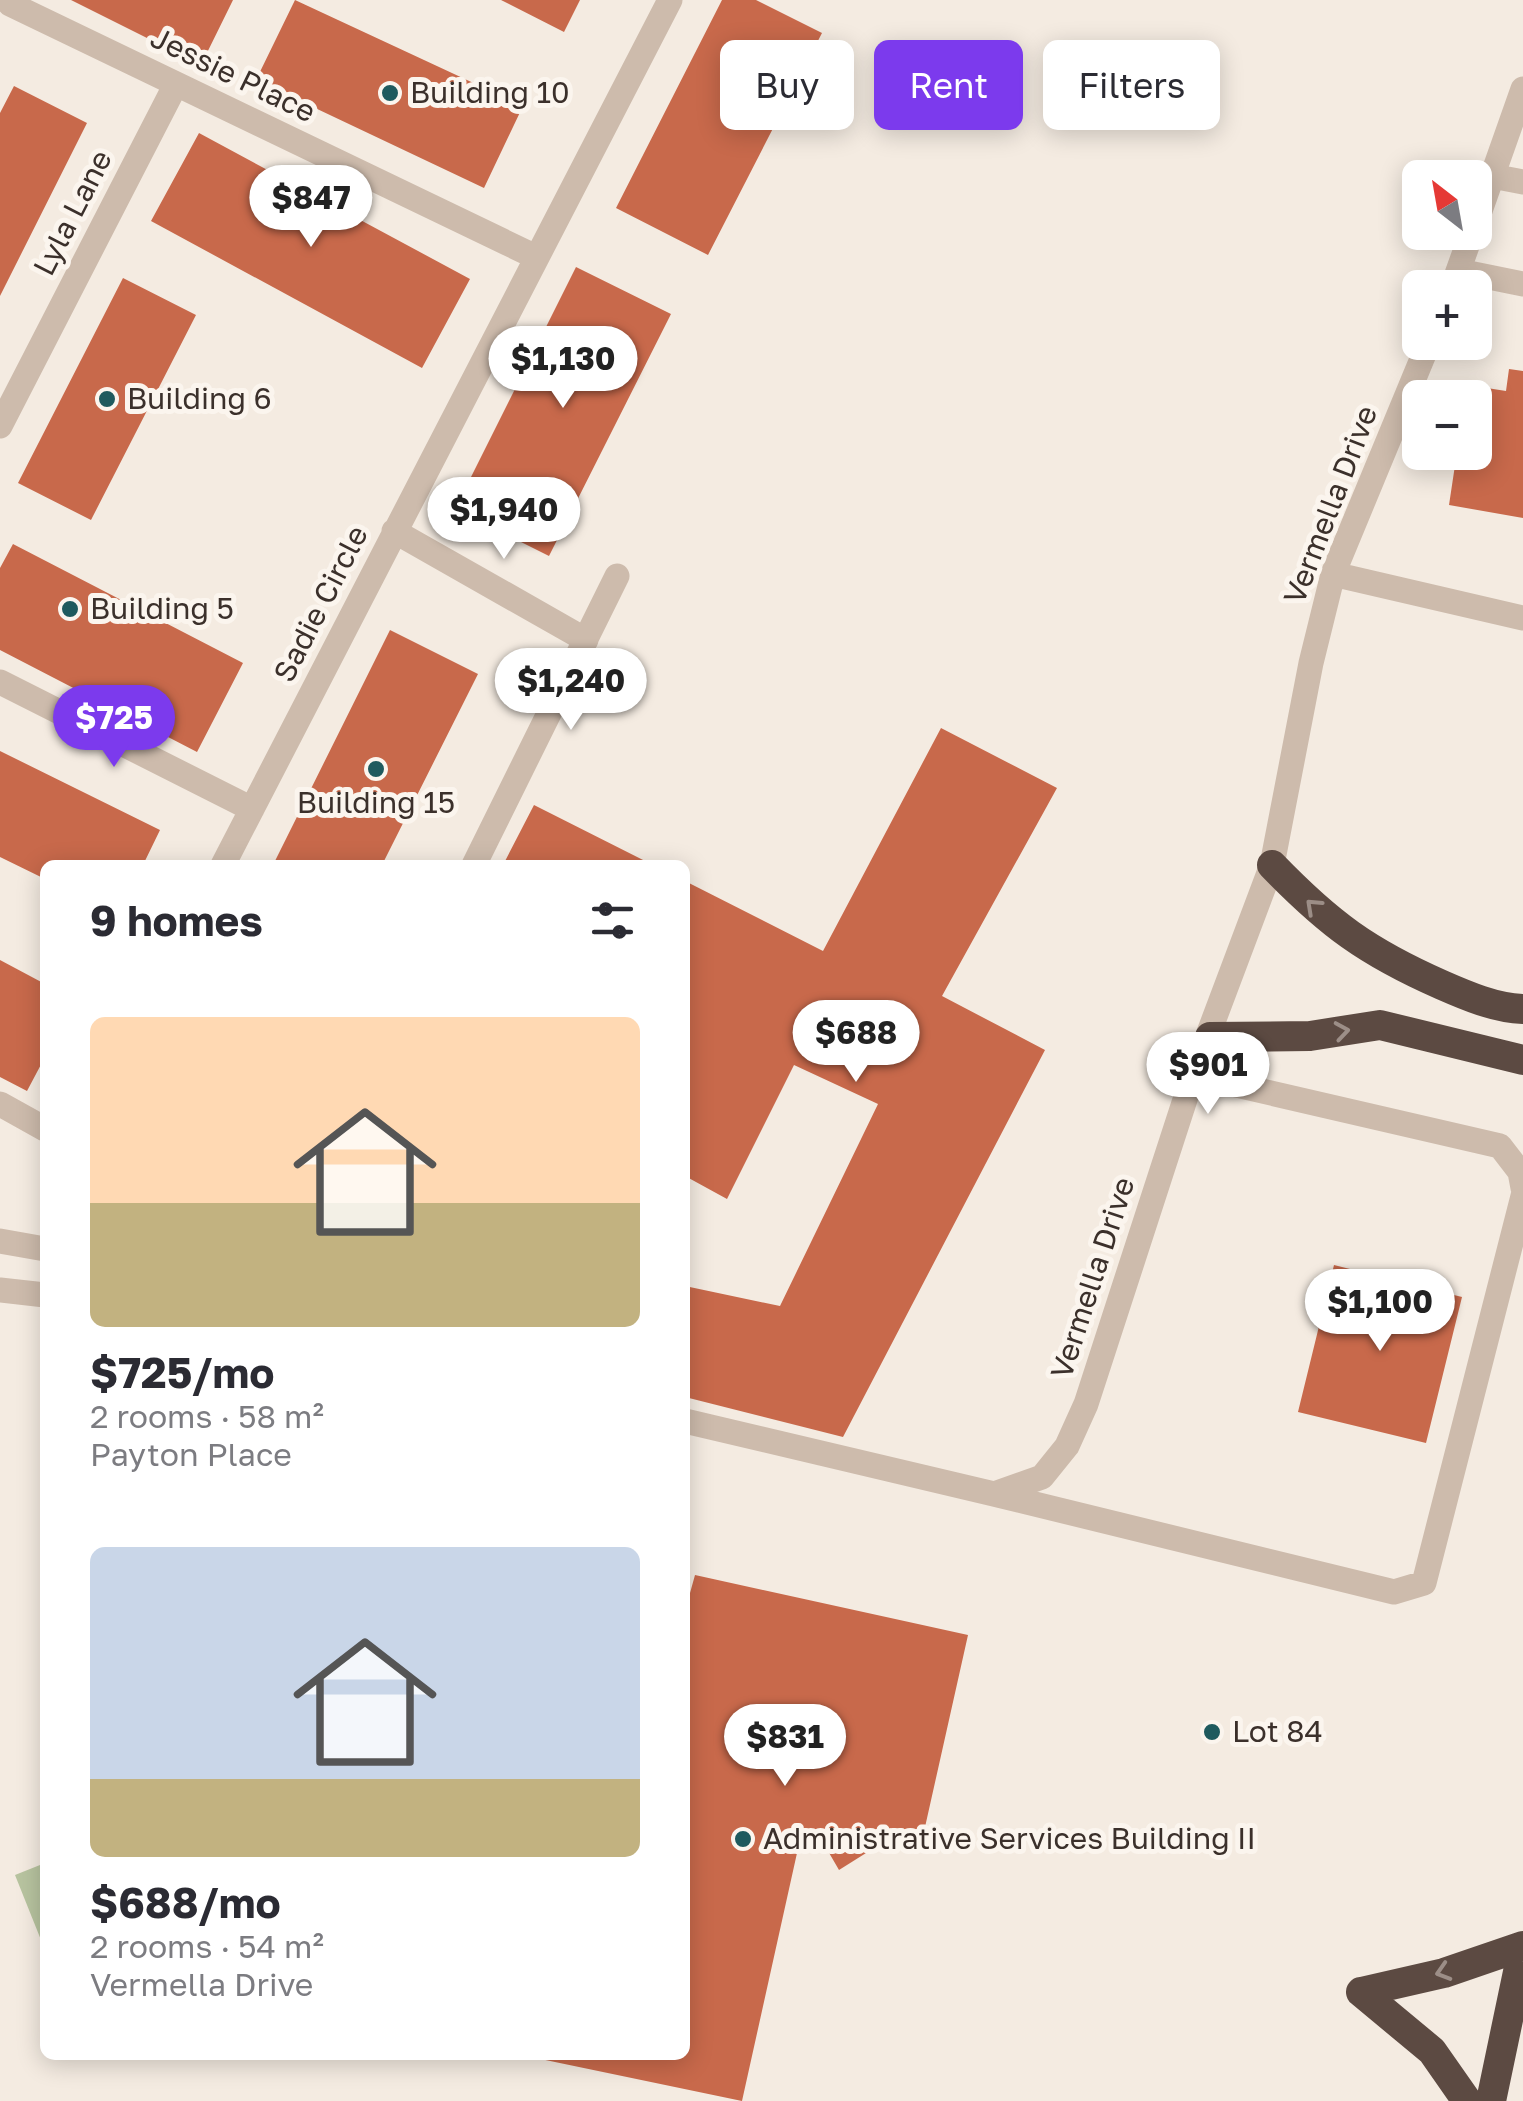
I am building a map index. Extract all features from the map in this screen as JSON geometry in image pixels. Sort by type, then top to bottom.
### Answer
[{"type":"highway","points":[[1272,865],[1342,932],[1382,958],[1465,995],[1523,1010]]},
{"type":"highway","points":[[1210,1037],[1310,1036],[1380,1025],[1523,1060]]},
{"type":"highway","points":[[1466,2101],[1432,2051],[1361,1992],[1444,1973],[1523,1947]]},
{"type":"highway","points":[[1490,2101],[1523,1947]]},
{"type":"street","name":"Sadie Circle","points":[[226,860],[670,0]]},
{"type":"street","name":"Jessie Place","points":[[7,9],[176,84],[536,257]]},
{"type":"street","name":"Lyla Lane","points":[[0,426],[176,84]]},
{"type":"street","points":[[1523,88],[1492,176],[1523,182]]},
{"type":"street","points":[[1492,282],[1523,284]]},
{"type":"street","name":"Vermella Drive","points":[[994,1494],[1042,1477],[1067,1446],[1086,1404],[1193,1074],[1272,865],[1311,663],[1333,574],[1422,360]]},
{"type":"street","points":[[394,531],[586,640]]},
{"type":"street","points":[[1333,574],[1523,618]]},
{"type":"street","points":[[476,860],[617,576]]},
{"type":"street","points":[[0,682],[252,809]]},
{"type":"street","points":[[1193,1074],[1500,1146],[1515,1162],[1523,1188]]},
{"type":"street","points":[[0,1104],[40,1126]]},
{"type":"street","points":[[690,1422],[1394,1592],[1424,1583],[1523,1196]]},
{"type":"street","points":[[0,1241],[40,1248]]},
{"type":"street","points":[[0,1290],[40,1294]]},
{"type":"green space","points":[[40,1865],[40,1938],[15,1875]]},
{"type":"building","points":[[71,0],[233,0],[201,65]]},
{"type":"building","name":"Building 10","points":[[295,0],[523,106],[484,188],[256,80]]},
{"type":"building","points":[[501,0],[580,0],[564,32]]},
{"type":"building","points":[[722,0],[756,0],[822,33],[818,40],[720,40],[720,130],[772,130],[708,255],[616,208]]},
{"type":"building","points":[[14,86],[87,123],[0,296],[0,113]]},
{"type":"building","points":[[199,133],[470,279],[422,368],[151,221]]},
{"type":"building","points":[[576,267],[671,314],[549,556],[455,509]]},
{"type":"building","name":"Building 6","points":[[123,278],[196,315],[91,520],[18,483]]},
{"type":"building","points":[[1509,369],[1523,371],[1523,518],[1449,505],[1454,470],[1492,470],[1492,389],[1506,391]]},
{"type":"building","name":"Building 5","points":[[13,544],[243,663],[197,752],[0,650],[0,568]]},
{"type":"building","name":"Building 15","points":[[390,630],[478,674],[385,860],[275,860]]},
{"type":"building","points":[[941,728],[1057,788],[942,996],[1045,1050],[843,1437],[690,1398],[690,1287],[780,1306],[878,1104],[794,1065],[727,1199],[690,1179],[690,884],[823,951]]},
{"type":"building","points":[[0,751],[160,830],[145,860],[40,860],[40,877],[0,857]]},
{"type":"building","points":[[534,805],[643,860],[506,860]]},
{"type":"building","points":[[0,960],[40,981],[40,1066],[27,1091],[0,1077]]},
{"type":"building","points":[[1334,1265],[1462,1297],[1426,1443],[1298,1412]]},
{"type":"building","name":"Administrative Services Building II","points":[[695,1575],[968,1635],[921,1845],[890,1838],[839,1870],[821,1839],[801,1835],[742,2101],[545,2060],[690,2060],[690,1593]]},
{"type":"place","name":"Building 10","points":[[390,93]]},
{"type":"place","name":"Building 6","points":[[107,399]]},
{"type":"place","name":"Building 5","points":[[70,609]]},
{"type":"place","name":"Building 15","points":[[376,769]]},
{"type":"place","name":"Lot 84","points":[[1212,1732]]},
{"type":"place","name":"Administrative Services Building II","points":[[743,1839]]}]
